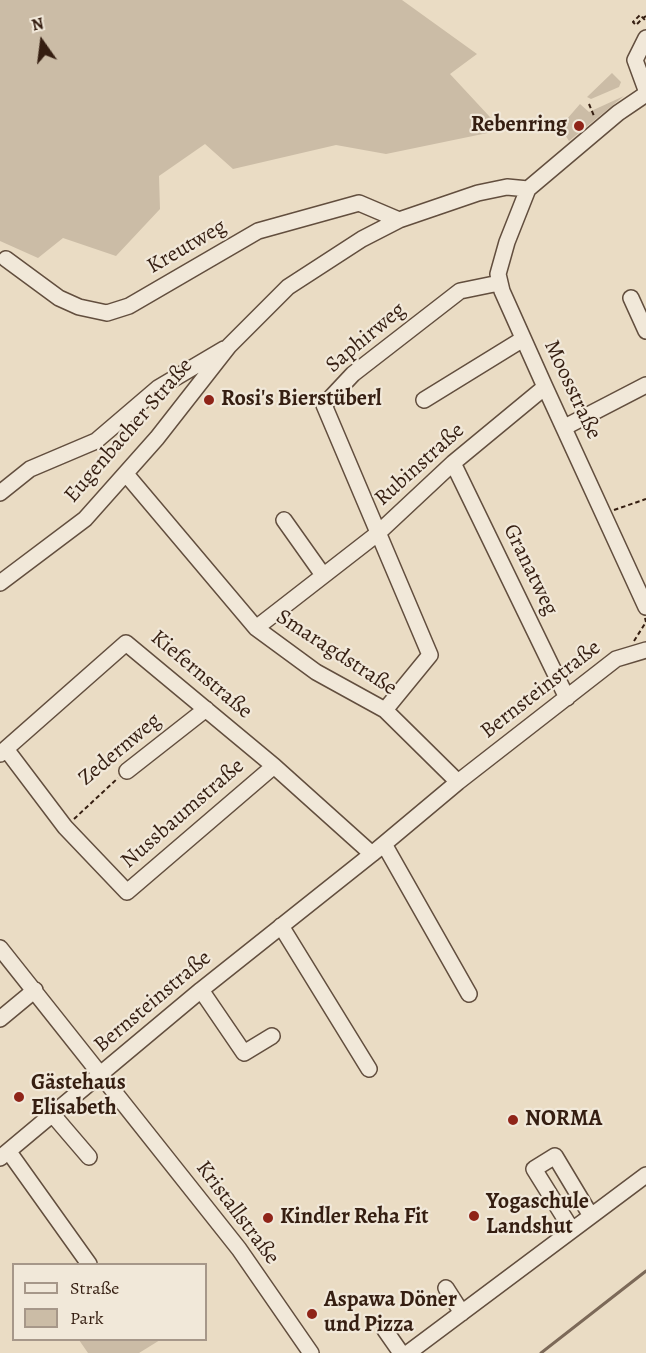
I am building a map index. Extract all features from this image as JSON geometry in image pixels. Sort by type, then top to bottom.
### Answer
[{"type":"street","points":[[646,38],[635,60],[646,90]]},
{"type":"street","points":[[499,283],[500,263],[528,189],[618,113],[646,94]]},
{"type":"street","name":"Eugenbacher Straße","points":[[0,583],[85,519],[126,474],[229,346],[288,287],[362,239],[399,220],[478,193],[507,188],[528,189]]},
{"type":"street","name":"Kreutweg","points":[[6,259],[59,298],[79,307],[107,313],[129,306],[258,231],[359,203],[399,220]]},
{"type":"street","name":"Moosstraße","points":[[499,283],[645,605]]},
{"type":"street","name":"Saphirweg","points":[[377,534],[324,405],[353,374],[460,291],[499,283]]},
{"type":"street","points":[[631,298],[646,331]]},
{"type":"street","points":[[424,400],[523,339]]},
{"type":"street","name":"Eugenbacher Straße","points":[[0,493],[30,469],[96,441],[158,388],[229,346]]},
{"type":"street","points":[[565,427],[646,385]]},
{"type":"street","name":"Rubinstraße","points":[[256,627],[377,534],[453,463],[545,387]]},
{"type":"street","name":"Granatweg","points":[[453,463],[567,698]]},
{"type":"street","name":"Smaragdstraße","points":[[126,474],[256,627],[316,672],[385,710],[458,782]]},
{"type":"street","points":[[284,520],[323,575]]},
{"type":"street","points":[[377,534],[430,655],[385,710]]},
{"type":"street","name":"Kiefernstraße","points":[[3,752],[126,643],[378,849]]},
{"type":"street","name":"Bernsteinstraße","points":[[5,1155],[201,990],[458,782],[616,659],[640,650]]},
{"type":"street","name":"Zedernweg","points":[[127,771],[206,709]]},
{"type":"street","name":"Nussbaumstraße","points":[[3,752],[65,827],[127,892],[274,766]]},
{"type":"street","points":[[378,849],[470,994]]},
{"type":"street","points":[[281,926],[369,1069]]},
{"type":"street","name":"Kristallstraße","points":[[0,948],[239,1249],[311,1353]]},
{"type":"street","points":[[0,1019],[35,990]]},
{"type":"street","points":[[201,990],[244,1053],[272,1036]]},
{"type":"street","points":[[54,1115],[89,1157]]},
{"type":"street","points":[[5,1155],[88,1263]]},
{"type":"street","points":[[572,1230],[534,1169],[555,1156],[591,1216]]},
{"type":"street","points":[[408,1353],[646,1174]]},
{"type":"street","points":[[446,1288],[462,1313]]},
{"type":"street","points":[[385,1330],[401,1353]]},
{"type":"path","points":[[644,17],[646,21]]},
{"type":"path","points":[[603,513],[646,499]]},
{"type":"path","points":[[640,650],[634,639],[646,622],[645,605]]},
{"type":"path","name":"Zedernweg","points":[[65,827],[127,771]]},
{"type":"green space","points":[[0,0],[402,0],[477,54],[450,74],[502,130],[386,154],[336,145],[233,169],[205,144],[159,176],[160,209],[116,256],[63,238],[38,258],[0,241]]},
{"type":"green space","points":[[612,73],[621,82],[619,87],[591,99],[587,97]]},
{"type":"green space","points":[[624,96],[569,141],[560,127],[580,104],[589,112]]},
{"type":"green space","points":[[80,1341],[158,1341],[139,1353],[88,1353]]},
{"type":"waterway","points":[[541,1353],[646,1271]]},
{"type":"place","name":"Rebenring","points":[[579,126]]},
{"type":"place","name":"Rosi's Bierstüberl","points":[[209,400]]},
{"type":"place","name":"Gästehaus Elisabeth","points":[[19,1097]]},
{"type":"place","name":"NORMA","points":[[513,1120]]},
{"type":"place","name":"Yogaschule Landshut","points":[[474,1216]]},
{"type":"place","name":"Kindler Reha Fit","points":[[268,1218]]},
{"type":"place","name":"Aspawa Döner und Pizza","points":[[312,1314]]}]
